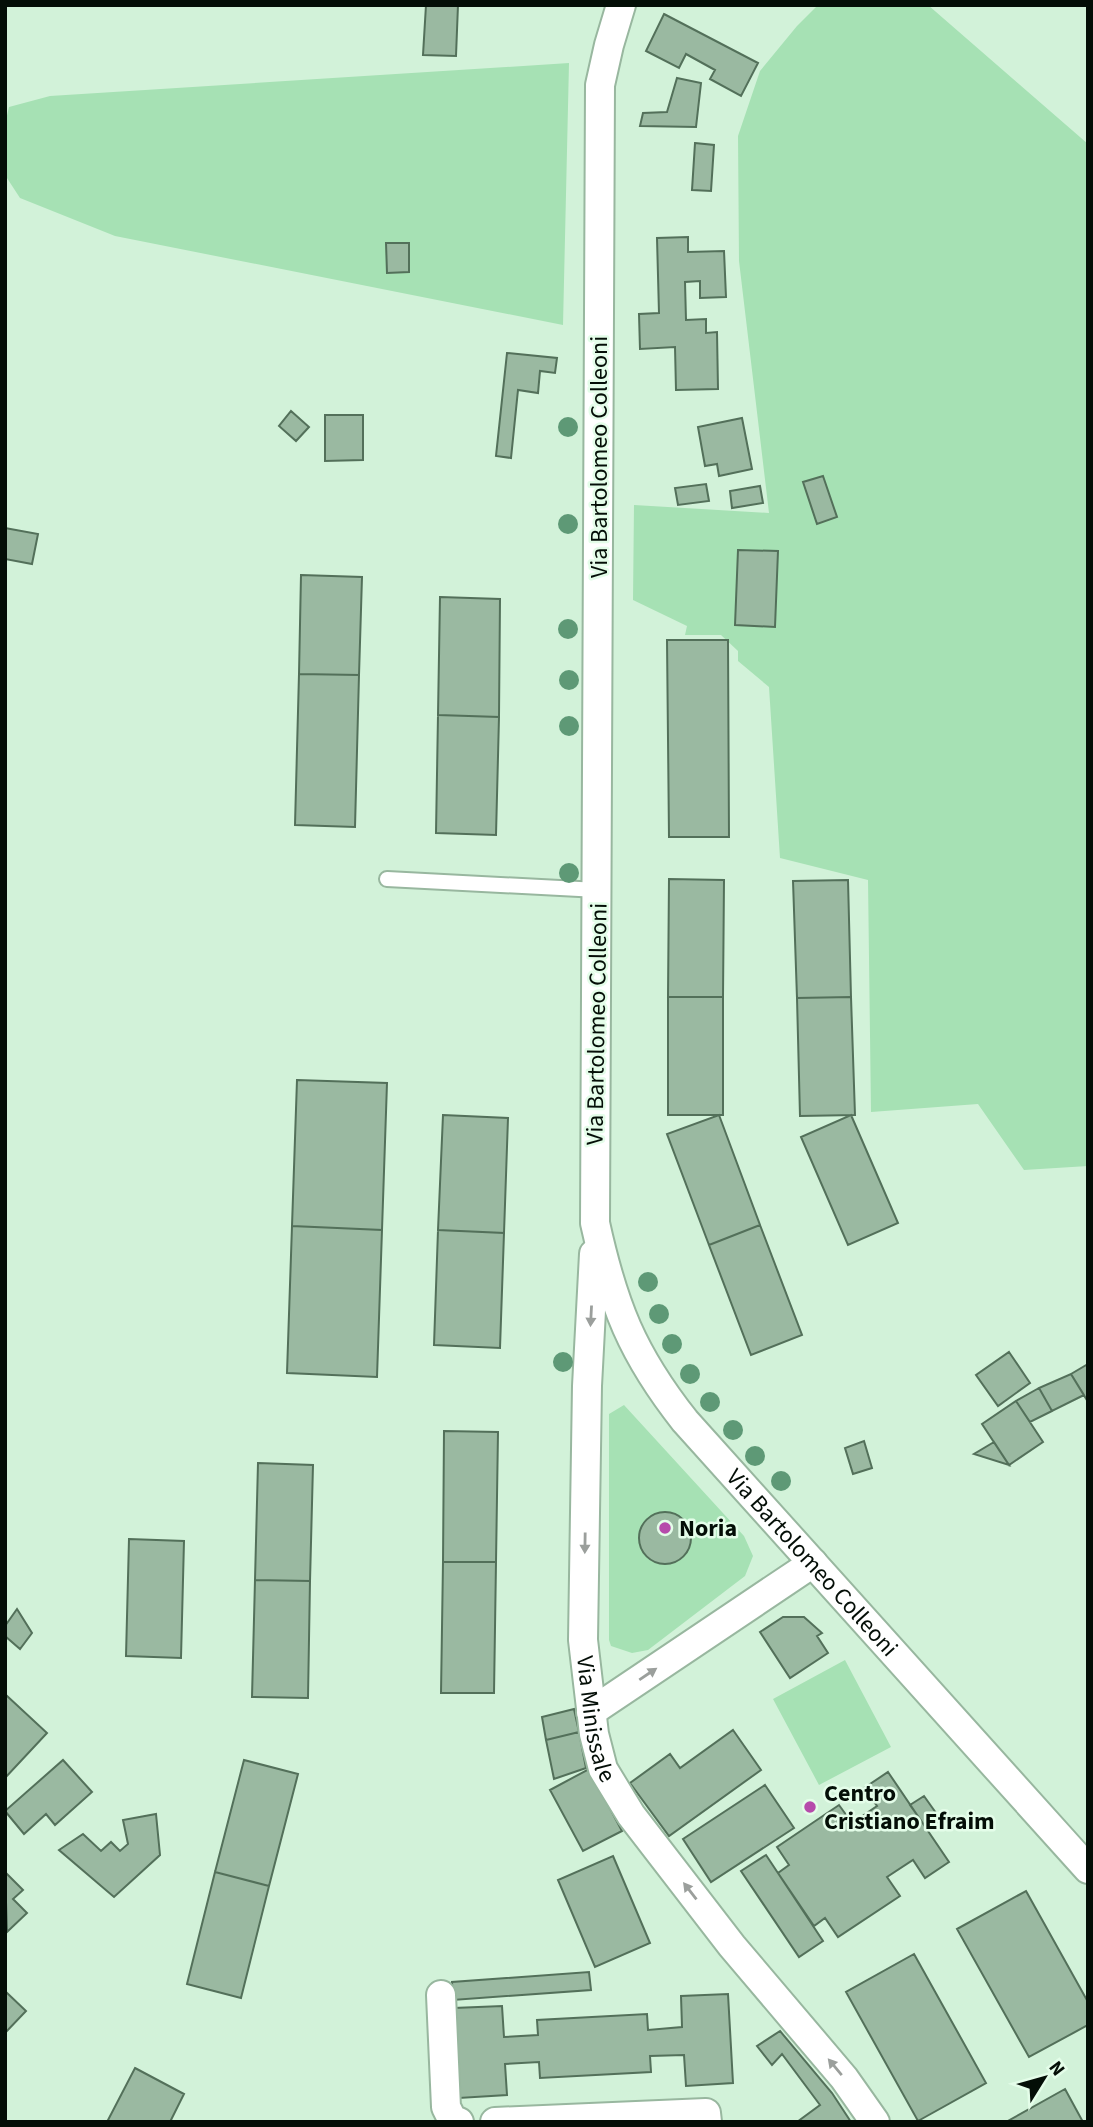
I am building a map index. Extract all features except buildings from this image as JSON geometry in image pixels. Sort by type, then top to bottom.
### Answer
[{"type":"street","name":"Via Bartolomeo Colleoni","points":[[621,5],[600,85],[595,1223],[606,1272],[617,1308],[630,1337],[662,1392],[685,1421],[1088,1869]]},
{"type":"street","name":"Via Minissale","points":[[595,1223],[587,1386],[583,1640],[594,1734],[603,1769],[631,1815],[732,1946],[844,2078],[875,2122]]},
{"type":"street","points":[[591,1712],[813,1563]]},
{"type":"street","points":[[440,1995],[446,2107],[452,2119],[459,2122]]},
{"type":"street","points":[[495,2122],[706,2113],[707,2122]]},
{"type":"lane","points":[[387,879],[598,890]]},
{"type":"green space","points":[[818,5],[928,5],[1088,144],[1088,1166],[1024,1170],[978,1104],[871,1112],[868,880],[780,858],[769,687],[738,661],[738,651],[721,635],[685,635],[687,626],[633,600],[634,505],[769,513],[739,261],[738,136],[760,71]]},
{"type":"green space","points":[[569,63],[563,325],[115,236],[20,198],[5,175],[5,124],[9,107],[50,96]]},
{"type":"green space","points":[[624,1405],[744,1536],[753,1556],[745,1576],[648,1650],[632,1653],[611,1646],[609,1640],[609,1414]]},
{"type":"green space","points":[[845,1660],[891,1747],[819,1785],[773,1699]]},
{"type":"place","name":"Noria","points":[[665,1528]]},
{"type":"place","name":"Centro Cristiano Efraim","points":[[810,1807]]}]
